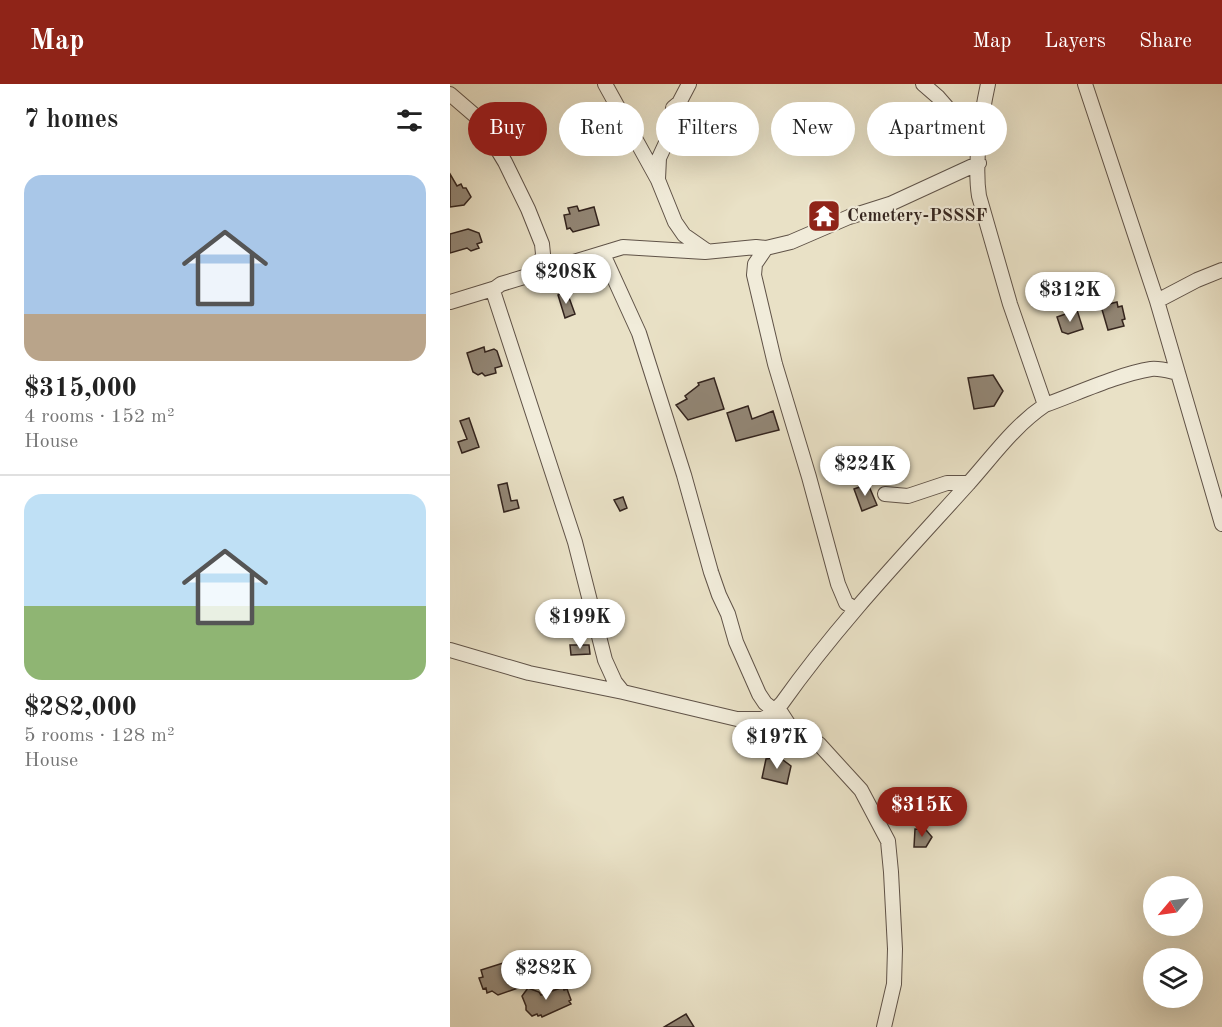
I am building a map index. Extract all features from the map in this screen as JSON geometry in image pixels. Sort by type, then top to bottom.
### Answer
[{"type":"street","points":[[605,84],[658,180],[675,222],[684,235],[709,252]]},
{"type":"street","points":[[658,180],[659,158],[671,132],[673,108],[679,103],[688,84]]},
{"type":"street","points":[[923,84],[943,102]]},
{"type":"street","points":[[984,102],[988,84]]},
{"type":"street","points":[[1085,84],[1157,301],[1222,524]]},
{"type":"street","points":[[450,94],[479,119],[505,162],[542,244],[543,254],[538,273]]},
{"type":"street","points":[[979,156],[977,182],[979,196],[1010,304],[1045,405]]},
{"type":"street","points":[[450,302],[622,247],[709,252],[766,248],[790,242],[849,217],[890,204],[979,163]]},
{"type":"street","points":[[766,248],[755,264],[754,275],[775,364],[809,477],[837,584],[846,603],[855,609]]},
{"type":"street","points":[[603,254],[639,333],[684,475],[713,578],[728,614],[736,642],[759,694],[770,708],[777,709],[789,725],[819,744],[861,789],[888,841],[895,949],[894,984],[884,1027]]},
{"type":"street","points":[[1157,301],[1222,270]]},
{"type":"street","points":[[496,288],[494,294],[575,543],[605,660],[615,682],[623,692]]},
{"type":"street","points":[[450,650],[539,676],[623,692],[736,719],[756,720],[770,716],[855,609],[913,542],[969,483],[1010,435],[1045,405],[1151,369],[1178,373]]},
{"type":"street","points":[[885,494],[908,496],[947,483],[969,483]]},
{"type":"building","points":[[450,174],[457,186],[461,184],[471,197],[464,205],[450,207]]},
{"type":"building","points":[[577,206],[579,211],[594,207],[599,225],[573,232],[570,228],[567,229],[564,215],[570,214],[568,208]]},
{"type":"building","points":[[468,229],[479,233],[482,242],[477,244],[479,248],[471,251],[467,248],[450,253],[450,234]]},
{"type":"building","points":[[567,292],[575,314],[565,318],[558,295]]},
{"type":"building","points":[[1117,302],[1118,307],[1122,306],[1124,326],[1108,330],[1101,306]]},
{"type":"building","points":[[1077,310],[1083,329],[1068,334],[1062,332],[1057,317]]},
{"type":"building","points":[[484,347],[485,352],[494,349],[497,351],[502,366],[495,368],[496,373],[485,376],[482,373],[478,375],[473,372],[467,353]]},
{"type":"building","points":[[993,375],[1003,391],[994,406],[974,409],[968,378]]},
{"type":"building","points":[[714,378],[724,409],[688,420],[676,405],[687,399],[685,396],[699,385],[698,383]]},
{"type":"building","points":[[748,406],[752,419],[773,411],[779,430],[736,441],[727,413]]},
{"type":"building","points":[[469,418],[479,447],[462,453],[458,442],[467,439],[460,421]]},
{"type":"building","points":[[507,483],[511,501],[517,500],[519,508],[504,512],[498,485]]},
{"type":"building","points":[[868,484],[877,505],[862,511],[854,489]]},
{"type":"building","points":[[623,497],[627,508],[620,511],[614,500]]},
{"type":"building","points":[[570,645],[589,645],[590,654],[571,655]]},
{"type":"building","points":[[779,757],[791,766],[787,784],[762,778],[766,759]]},
{"type":"building","points":[[915,829],[926,830],[932,837],[926,847],[914,847]]},
{"type":"building","points":[[503,963],[510,966],[518,988],[498,995],[492,991],[487,993],[479,978],[483,977],[481,970]]},
{"type":"building","points":[[563,987],[564,990],[567,989],[571,1004],[542,1017],[537,1014],[532,1016],[526,1010],[522,996],[528,988],[541,995]]},
{"type":"building","points":[[686,1014],[694,1027],[664,1027]]},
{"type":"place","name":"Cemetery-PSSSF","points":[[824,216]]}]
